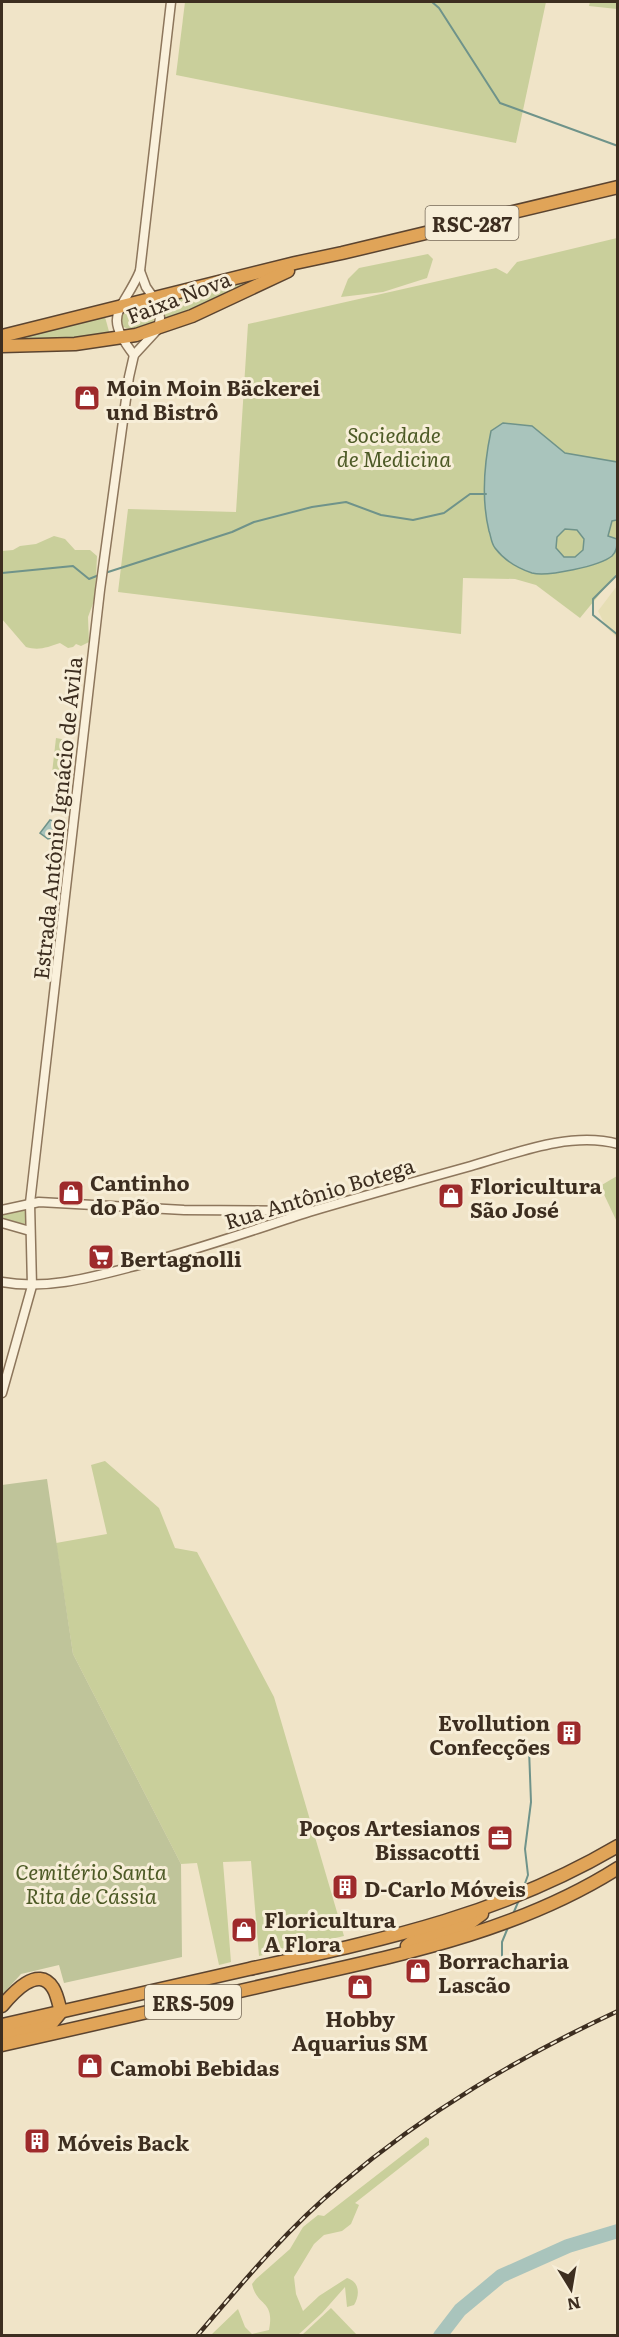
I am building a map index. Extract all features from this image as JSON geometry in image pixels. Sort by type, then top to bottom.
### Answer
[{"type":"highway","name":"Faixa Nova","points":[[2,336],[295,262],[326,257],[618,187]]},
{"type":"highway","name":"Faixa Nova","points":[[2,346],[75,344],[121,338],[158,329],[216,305],[277,275],[326,257]]},
{"type":"highway","name":"ERS-509","points":[[2,2025],[363,1944],[493,1907],[561,1878],[618,1846]]},
{"type":"highway","name":"ERS-509","points":[[2,2045],[456,1939],[523,1917],[618,1868]]},
{"type":"highway","name":"ERS-509","points":[[600,1879],[618,1875]]},
{"type":"highway","points":[[408,1952],[407,1946],[412,1942],[466,1926],[493,1907]]},
{"type":"highway","points":[[2,2006],[24,1983],[38,1980],[53,1987],[61,2012],[52,2024],[2,2034]]},
{"type":"street","points":[[140,271],[160,311],[158,329],[134,355],[121,338],[116,318],[119,307],[140,271],[171,2]]},
{"type":"street","name":"Estrada Antônio Ignácio de Ávila","points":[[2,1392],[32,1286],[30,1203],[99,590],[134,355]]},
{"type":"street","name":"Rua Antônio Botega","points":[[2,1282],[32,1286],[89,1278],[152,1262],[311,1212],[530,1149],[564,1142],[595,1140],[618,1144]]},
{"type":"street","points":[[2,1210],[30,1203],[184,1210],[311,1212]]},
{"type":"street","points":[[2,1223],[30,1231]]},
{"type":"shaded area","points":[[617,586],[617,638],[606,627],[598,611]]},
{"type":"green space","points":[[185,2],[546,2],[516,143],[176,75]]},
{"type":"green space","points":[[590,2],[617,2],[617,9],[589,6]]},
{"type":"green space","name":"Sociedade de Medicina","points":[[617,238],[617,573],[580,618],[536,585],[515,579],[463,578],[461,634],[118,592],[128,509],[236,512],[248,324],[496,268],[507,274],[517,262]]},
{"type":"green space","points":[[428,254],[433,259],[427,278],[383,292],[341,297],[348,279],[359,268]]},
{"type":"green space","points":[[270,274],[221,301],[164,321],[162,303]]},
{"type":"green space","points":[[142,306],[152,308],[156,317],[153,321],[140,329],[129,329],[120,325],[119,315]]},
{"type":"green space","points":[[105,317],[110,335],[49,342],[2,343],[2,339]]},
{"type":"green space","points":[[54,536],[65,539],[75,550],[90,550],[97,556],[95,598],[88,617],[89,642],[68,648],[60,643],[35,649],[26,647],[2,619],[2,551],[36,544]]},
{"type":"green space","points":[[56,738],[73,741],[68,775],[52,773]]},
{"type":"green space","points":[[617,1176],[617,1222],[600,1186]]},
{"type":"green space","points":[[25,1208],[26,1224],[2,1220],[2,1213]]},
{"type":"green space","points":[[105,1461],[159,1508],[175,1548],[197,1552],[274,1697],[344,1936],[259,1956],[251,1861],[223,1862],[231,1962],[219,1965],[197,1863],[181,1864],[73,1654],[56,1543],[107,1534],[91,1465]]},
{"type":"green space","name":"Cemitério Santa Rita de Cássia","points":[[47,1479],[73,1654],[181,1864],[182,1957],[64,1983],[59,1965],[21,1974],[2,1995],[2,1485]]},
{"type":"green space","points":[[426,2137],[429,2139],[429,2145],[355,2203],[359,2205],[351,2224],[342,2231],[324,2235],[314,2244],[294,2277],[296,2294],[303,2311],[319,2296],[347,2278],[354,2282],[358,2289],[354,2305],[347,2307],[345,2287],[298,2335],[211,2335],[238,2309],[245,2327],[252,2334],[269,2330],[270,2313],[254,2291],[252,2284],[256,2279],[290,2249],[303,2227],[318,2215],[324,2216]]},
{"type":"green space","points":[[331,2308],[357,2335],[302,2335]]},
{"type":"water","points":[[503,423],[532,426],[565,453],[617,462],[617,520],[612,521],[608,536],[617,539],[612,556],[585,567],[539,574],[516,566],[499,552],[492,542],[484,494],[485,468],[491,431]],"holes":[[[565,529],[577,530],[584,539],[583,550],[575,557],[564,557],[556,548],[557,537]]]},
{"type":"water","points":[[50,820],[56,822],[53,829],[55,837],[48,839],[40,833]]},
{"type":"waterway","points":[[432,2],[439,8],[500,103],[618,146]]},
{"type":"waterway","points":[[105,573],[232,532],[254,522],[312,507],[346,502],[381,515],[413,520],[444,513],[470,494],[486,494]]},
{"type":"waterway","points":[[2,573],[73,566],[89,579],[99,575]]},
{"type":"waterway","points":[[618,574],[593,599],[593,615],[618,635]]},
{"type":"waterway","points":[[523,1889],[528,1875],[525,1849],[531,1802],[529,1749]]},
{"type":"waterway","points":[[513,1914],[519,1900]]},
{"type":"waterway","points":[[502,1969],[502,1942],[509,1925]]},
{"type":"waterway","points":[[440,2336],[460,2310],[501,2276],[568,2246],[618,2231]]},
{"type":"railway","points":[[197,2336],[284,2238],[321,2201],[373,2158],[473,2088],[508,2067],[618,2011]]},
{"type":"place","name":"Moin Moin Bäckerei und Bistrô","points":[[87,398]]},
{"type":"place","name":"Cantinho do Pão","points":[[71,1193]]},
{"type":"place","name":"Floricultura São José","points":[[451,1196]]},
{"type":"place","name":"Bertagnolli","points":[[101,1257]]},
{"type":"place","name":"Evollution Confecções","points":[[569,1733]]},
{"type":"place","name":"Poços Artesianos Bissacotti","points":[[500,1838]]},
{"type":"place","name":"D-Carlo Móveis","points":[[345,1887]]},
{"type":"place","name":"Floricultura A Flora","points":[[244,1930]]},
{"type":"place","name":"Borracharia Lascão","points":[[418,1971]]},
{"type":"place","name":"Hobby Aquarius SM","points":[[360,1987]]},
{"type":"place","name":"Camobi Bebidas","points":[[90,2066]]},
{"type":"place","name":"Móveis Back","points":[[37,2141]]}]
